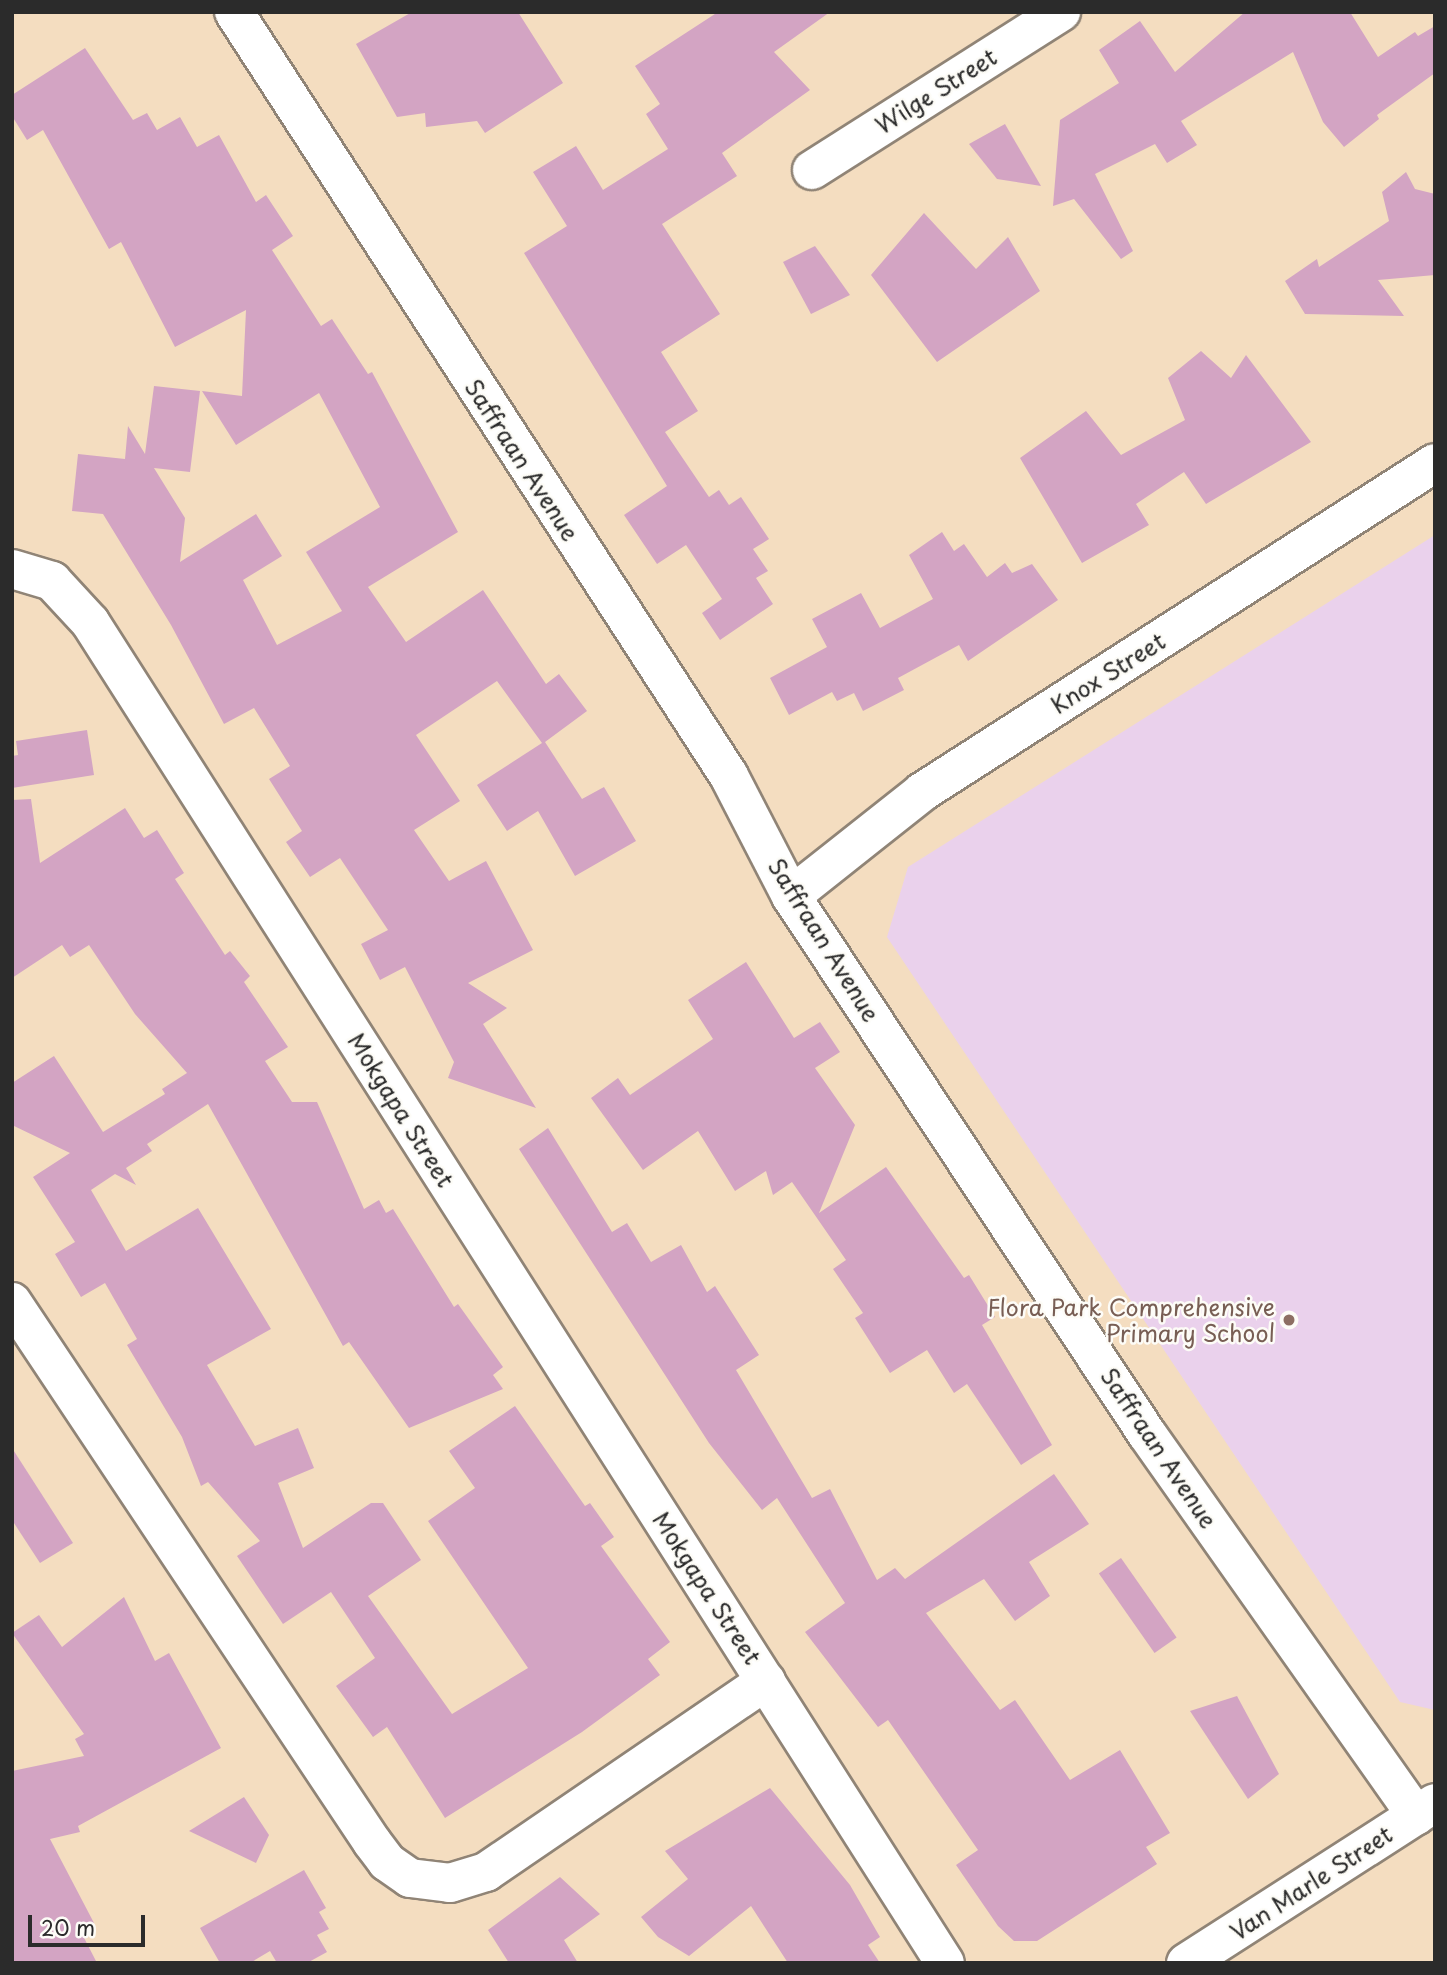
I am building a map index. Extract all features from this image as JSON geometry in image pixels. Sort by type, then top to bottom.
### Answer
[{"type":"street","name":"Saffraan Avenue","points":[[234,12],[729,776],[791,896],[1147,1434],[1425,1809]]},
{"type":"street","name":"Wilge Street","points":[[812,170],[1060,12]]},
{"type":"street","name":"Knox Street","points":[[791,896],[922,792],[1435,463]]},
{"type":"street","name":"Mokgapa Street","points":[[12,569],[52,581],[90,622],[945,1963]]},
{"type":"street","name":"Mokgapa Street","points":[[12,1301],[372,1842],[387,1862],[410,1878],[450,1883],[486,1871],[766,1681]]},
{"type":"street","name":"Van Marle Street","points":[[1186,1963],[1425,1809]]},
{"type":"shaded area","name":"Flora Park Comprehensive Primary School","points":[[1435,535],[1435,1710],[1400,1702],[887,937],[908,867]]},
{"type":"building","points":[[412,12],[518,12],[563,83],[485,133],[477,121],[426,127],[425,113],[397,117],[356,44]]},
{"type":"building","points":[[718,12],[830,12],[774,52],[810,90],[722,153],[737,176],[662,224],[720,314],[661,352],[698,411],[665,432],[709,497],[719,490],[729,505],[741,497],[769,539],[753,549],[768,571],[756,578],[773,604],[720,640],[702,613],[722,599],[686,545],[657,564],[624,515],[667,486],[524,253],[567,226],[533,172],[576,146],[603,190],[668,149],[646,114],[660,104],[635,66]]},
{"type":"building","points":[[1245,12],[1350,12],[1378,57],[1415,32],[1418,36],[1435,26],[1435,73],[1377,115],[1379,119],[1344,147],[1323,122],[1293,52],[1181,121],[1197,145],[1167,163],[1155,144],[1095,174],[1133,251],[1121,259],[1074,199],[1053,206],[1060,120],[1119,83],[1099,50],[1140,21],[1175,72]]},
{"type":"building","points":[[85,48],[133,120],[147,113],[157,130],[180,117],[197,147],[219,135],[256,202],[266,195],[293,236],[272,250],[321,326],[332,319],[368,374],[372,372],[458,532],[368,587],[406,642],[483,590],[546,684],[559,674],[587,711],[545,742],[582,799],[604,787],[636,841],[575,876],[538,811],[507,831],[477,785],[542,743],[497,681],[416,735],[460,801],[414,830],[449,881],[486,861],[533,950],[468,983],[507,1008],[483,1024],[536,1108],[448,1078],[454,1062],[405,967],[380,980],[361,944],[388,930],[340,858],[310,877],[286,842],[302,831],[269,779],[290,766],[254,708],[224,724],[171,625],[103,514],[72,511],[78,454],[125,459],[128,426],[145,454],[154,386],[200,391],[190,472],[154,468],[185,518],[180,562],[256,514],[282,556],[243,580],[277,645],[342,611],[306,552],[380,507],[319,393],[236,445],[202,391],[242,396],[246,310],[175,347],[121,242],[109,249],[43,130],[27,140],[12,116],[12,95]]},
{"type":"building","points":[[1005,124],[1041,186],[997,179],[969,144]]},
{"type":"building","points":[[1406,172],[1415,189],[1435,194],[1435,275],[1378,280],[1404,316],[1305,314],[1285,281],[1317,259],[1319,267],[1389,221],[1382,192]]},
{"type":"building","points":[[924,213],[976,269],[1008,237],[1040,291],[937,362],[871,275]]},
{"type":"building","points":[[815,246],[850,295],[811,314],[783,262]]},
{"type":"building","points":[[1201,351],[1231,378],[1246,355],[1311,442],[1206,504],[1184,472],[1136,504],[1149,525],[1082,563],[1020,458],[1086,411],[1121,455],[1185,420],[1168,378]]},
{"type":"building","points":[[942,532],[954,551],[964,544],[987,577],[1005,563],[1012,573],[1032,564],[1058,600],[968,661],[959,645],[898,678],[904,690],[863,711],[854,693],[837,701],[832,692],[789,715],[770,678],[827,647],[812,619],[861,593],[880,628],[933,599],[909,555]]},
{"type":"building","points":[[87,730],[94,775],[12,788],[12,756],[18,755],[16,741]]},
{"type":"building","points":[[31,799],[40,863],[125,808],[144,838],[157,830],[184,873],[175,879],[225,955],[230,951],[250,976],[244,982],[288,1047],[265,1061],[292,1102],[317,1102],[364,1209],[379,1200],[386,1213],[393,1209],[454,1307],[458,1304],[503,1367],[493,1375],[503,1389],[409,1428],[349,1342],[343,1346],[208,1104],[147,1144],[152,1151],[126,1168],[136,1185],[115,1174],[91,1190],[126,1251],[198,1208],[271,1329],[207,1365],[255,1446],[298,1428],[314,1468],[278,1483],[303,1548],[371,1503],[383,1503],[421,1560],[368,1596],[452,1714],[528,1668],[428,1521],[475,1488],[449,1451],[515,1406],[585,1506],[590,1503],[614,1537],[601,1546],[670,1642],[648,1659],[660,1675],[582,1732],[445,1818],[387,1727],[373,1737],[336,1686],[375,1658],[331,1592],[283,1624],[237,1556],[260,1541],[208,1482],[201,1486],[182,1437],[127,1345],[137,1339],[105,1283],[81,1297],[55,1254],[75,1242],[33,1177],[70,1153],[12,1125],[12,1083],[54,1056],[103,1132],[165,1094],[162,1089],[187,1073],[135,1014],[89,945],[70,957],[62,945],[12,978],[12,800]]},
{"type":"building","points":[[746,962],[794,1038],[820,1022],[840,1052],[815,1068],[855,1125],[819,1213],[886,1167],[964,1278],[969,1275],[995,1317],[982,1325],[1052,1445],[1021,1465],[967,1384],[954,1393],[927,1350],[890,1373],[855,1318],[863,1313],[833,1269],[846,1260],[792,1182],[773,1195],[766,1171],[735,1191],[698,1131],[643,1170],[591,1098],[618,1078],[630,1095],[713,1039],[688,1000]]},
{"type":"building","points":[[548,1128],[612,1232],[627,1223],[651,1262],[681,1245],[707,1292],[715,1286],[759,1355],[736,1370],[812,1498],[830,1489],[877,1580],[895,1568],[905,1579],[1054,1474],[1089,1524],[1029,1562],[1050,1596],[1015,1621],[984,1579],[926,1613],[1000,1710],[1015,1700],[1070,1780],[1120,1750],[1170,1833],[1146,1847],[1157,1864],[1037,1941],[1014,1941],[998,1926],[956,1865],[978,1850],[888,1720],[878,1727],[805,1632],[845,1603],[777,1498],[762,1510],[709,1443],[519,1149]]},
{"type":"building","points":[[12,1448],[73,1543],[40,1563],[12,1520]]},
{"type":"building","points":[[1121,1558],[1177,1637],[1155,1653],[1099,1573]]},
{"type":"building","points":[[124,1597],[155,1661],[169,1653],[221,1748],[78,1826],[80,1832],[50,1839],[94,1923],[80,1930],[97,1963],[12,1963],[12,1771],[84,1756],[75,1739],[84,1734],[12,1633],[39,1615],[62,1647]]},
{"type":"building","points":[[1237,1696],[1279,1774],[1248,1799],[1190,1711]]},
{"type":"building","points":[[770,1788],[850,1885],[880,1937],[868,1945],[880,1963],[788,1963],[751,1906],[689,1956],[658,1937],[641,1917],[688,1879],[665,1851]]},
{"type":"building","points":[[244,1797],[269,1835],[256,1863],[189,1831]]},
{"type":"building","points":[[304,1870],[326,1908],[319,1912],[329,1929],[317,1935],[327,1952],[307,1963],[277,1963],[270,1951],[250,1963],[220,1963],[200,1928]]},
{"type":"building","points":[[560,1877],[600,1914],[564,1940],[578,1963],[509,1963],[488,1930]]},
{"type":"place","name":"Flora Park Comprehensive Primary School","points":[[1289,1320]]}]
